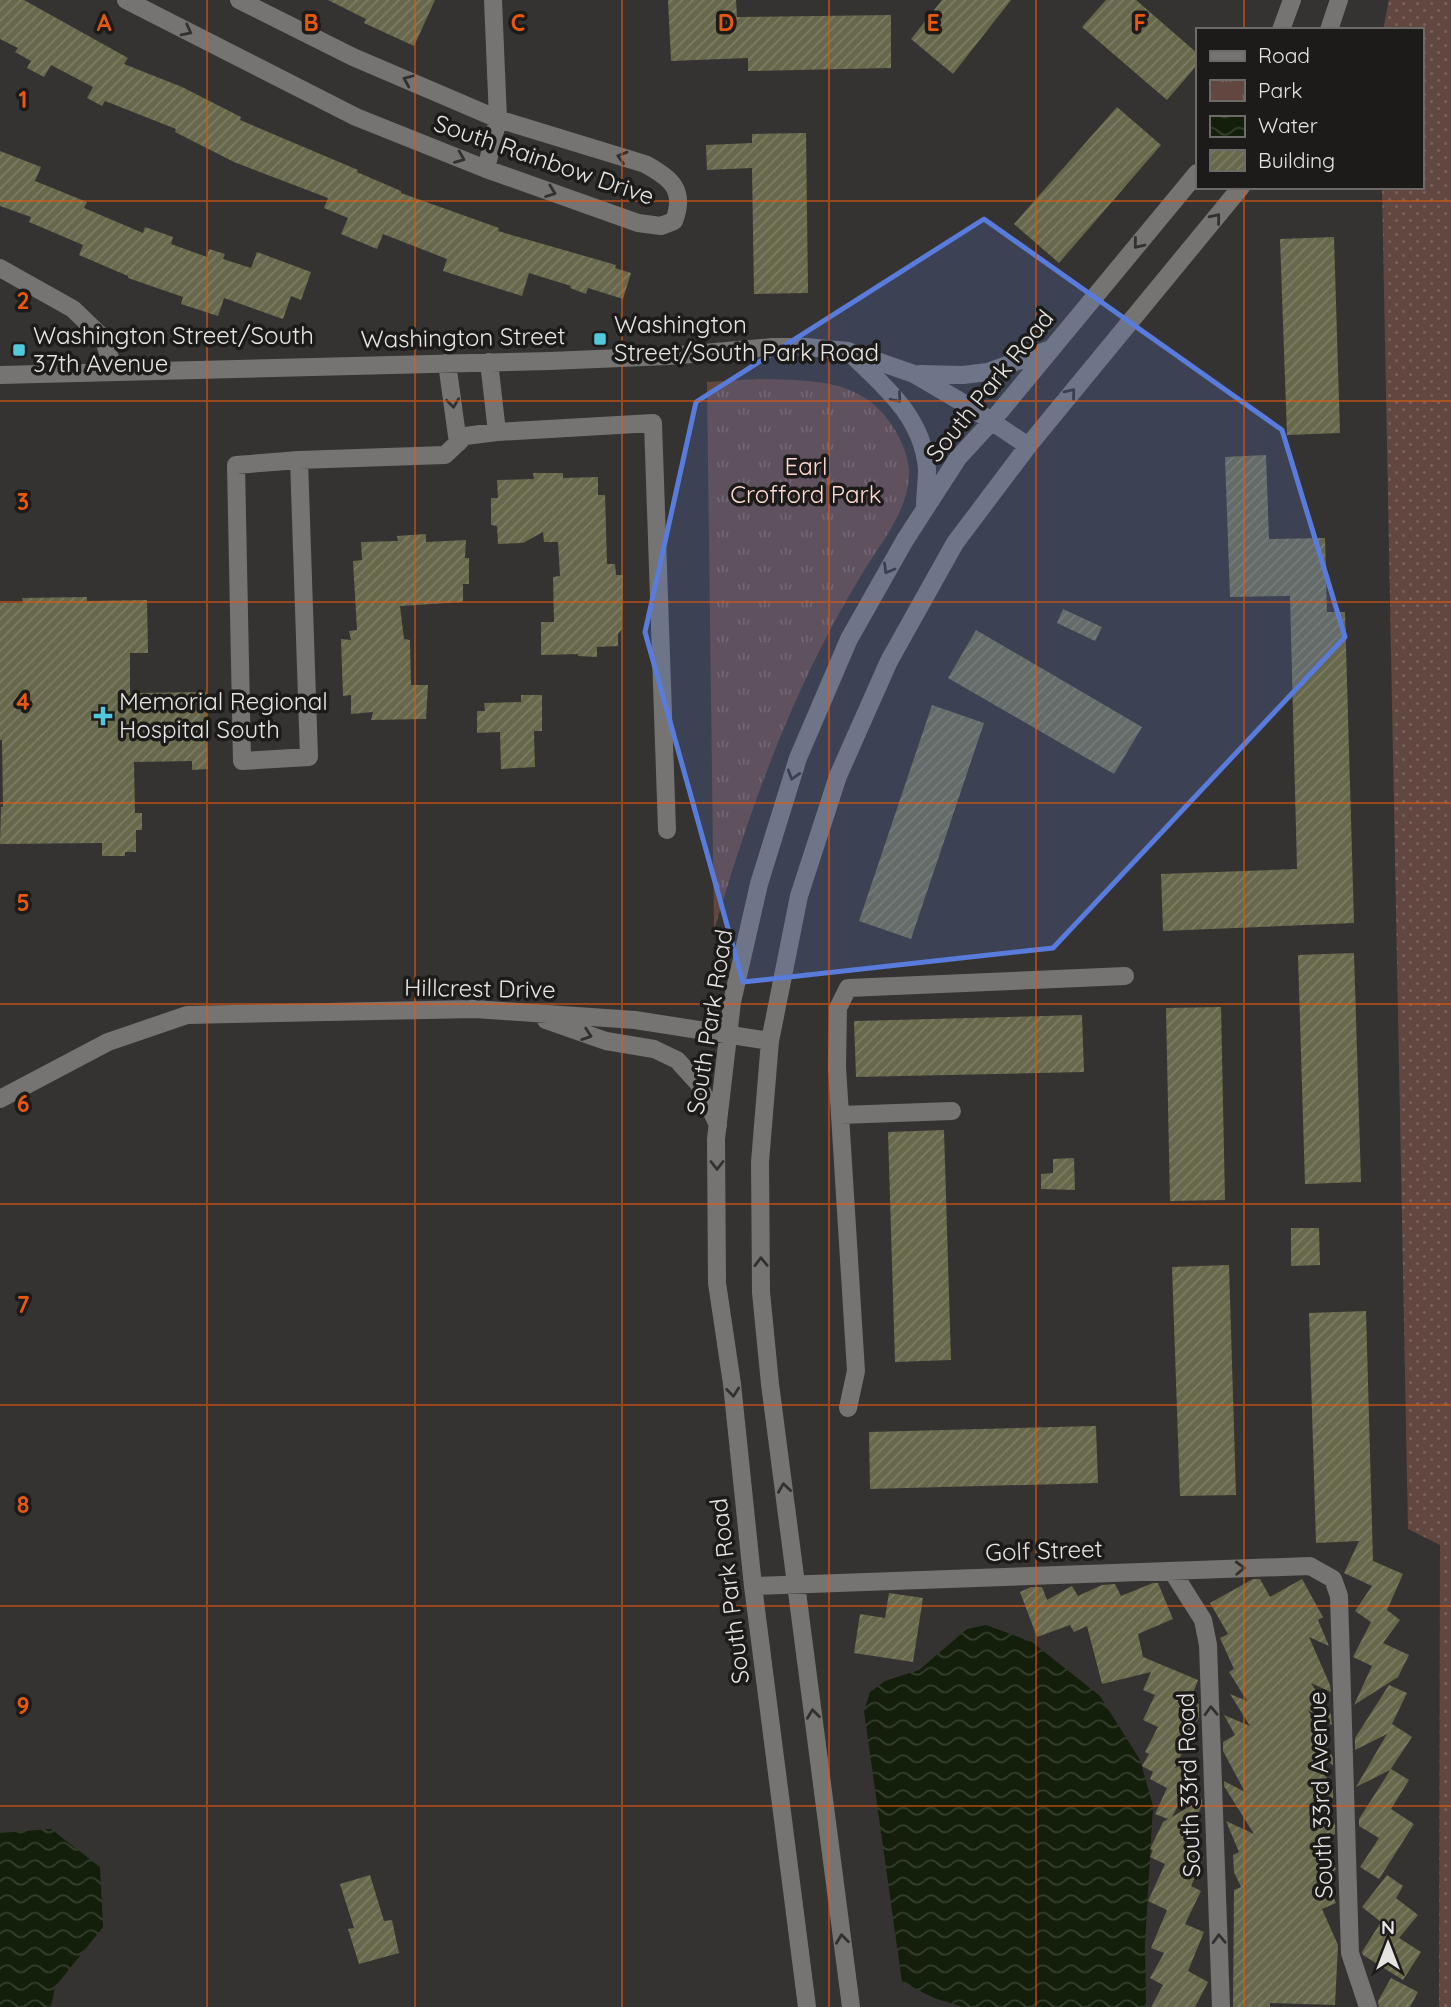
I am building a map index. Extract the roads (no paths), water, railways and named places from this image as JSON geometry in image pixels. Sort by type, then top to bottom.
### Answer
[{"type":"street","name":"South Rainbow Drive","points":[[126,0],[356,117],[486,169],[638,223],[661,226],[674,220],[680,206],[676,188],[662,173],[645,164],[498,119],[354,57],[239,0]]},
{"type":"street","points":[[486,169],[498,119],[493,0]]},
{"type":"street","points":[[1281,28],[1292,0]]},
{"type":"street","points":[[1330,28],[1339,0]]},
{"type":"street","name":"South Park Road","points":[[807,2007],[753,1586],[732,1384],[717,1283],[718,1125],[733,1002],[759,884],[798,758],[849,639],[905,540],[958,458],[992,421],[1196,174]]},
{"type":"street","points":[[851,2007],[770,1384],[761,1292],[760,1162],[770,1041],[799,896],[838,776],[889,661],[955,544],[1028,446],[1239,189]]},
{"type":"street","points":[[0,268],[73,309],[103,338],[114,370]]},
{"type":"street","name":"Washington Street","points":[[0,375],[489,362],[668,355],[773,347],[848,351],[914,374],[1028,446]]},
{"type":"street","points":[[914,374],[963,375],[988,372],[1052,349]]},
{"type":"street","points":[[848,351],[893,393],[907,411],[923,447],[927,470],[924,512]]},
{"type":"street","points":[[489,362],[498,432]]},
{"type":"street","points":[[447,363],[458,443]]},
{"type":"street","points":[[299,460],[309,757],[242,761],[236,465],[299,460],[445,455],[465,436],[653,423],[667,830]]},
{"type":"street","points":[[849,1408],[856,1371],[837,1067],[838,1008],[848,988],[1125,976]]},
{"type":"street","name":"Hillcrest Drive","points":[[0,1099],[108,1042],[187,1015],[475,1009],[635,1020],[770,1041]]},
{"type":"street","points":[[523,1012],[606,1041],[654,1049],[677,1060],[698,1083],[718,1125]]},
{"type":"street","points":[[840,1115],[952,1111]]},
{"type":"street","name":"Golf Street","points":[[753,1586],[1310,1566],[1333,1579]]},
{"type":"street","name":"South 33rd Road","points":[[1172,1571],[1203,1620],[1208,1645],[1221,2007]]},
{"type":"street","name":"South 33rd Avenue","points":[[1333,1579],[1339,1596],[1350,1953],[1367,2007]]},
{"type":"water","points":[[986,1625],[1032,1642],[1100,1696],[1140,1760],[1153,1806],[1145,1945],[1146,2007],[964,2007],[934,1998],[902,1982],[864,1711],[870,1692],[885,1681],[919,1670],[967,1629]]},
{"type":"water","points":[[51,1829],[100,1867],[103,1927],[55,1987],[51,2007],[0,2007],[0,1833]]},
{"type":"place","name":"Washington Street/South Park Road","points":[[600,339]]},
{"type":"place","name":"Washington Street/South 37th Avenue","points":[[19,350]]},
{"type":"place","name":"Memorial Regional Hospital South","points":[[103,716]]},
{"type":"park label","name":"Earl Crofford Park","points":[[806,481]]}]
